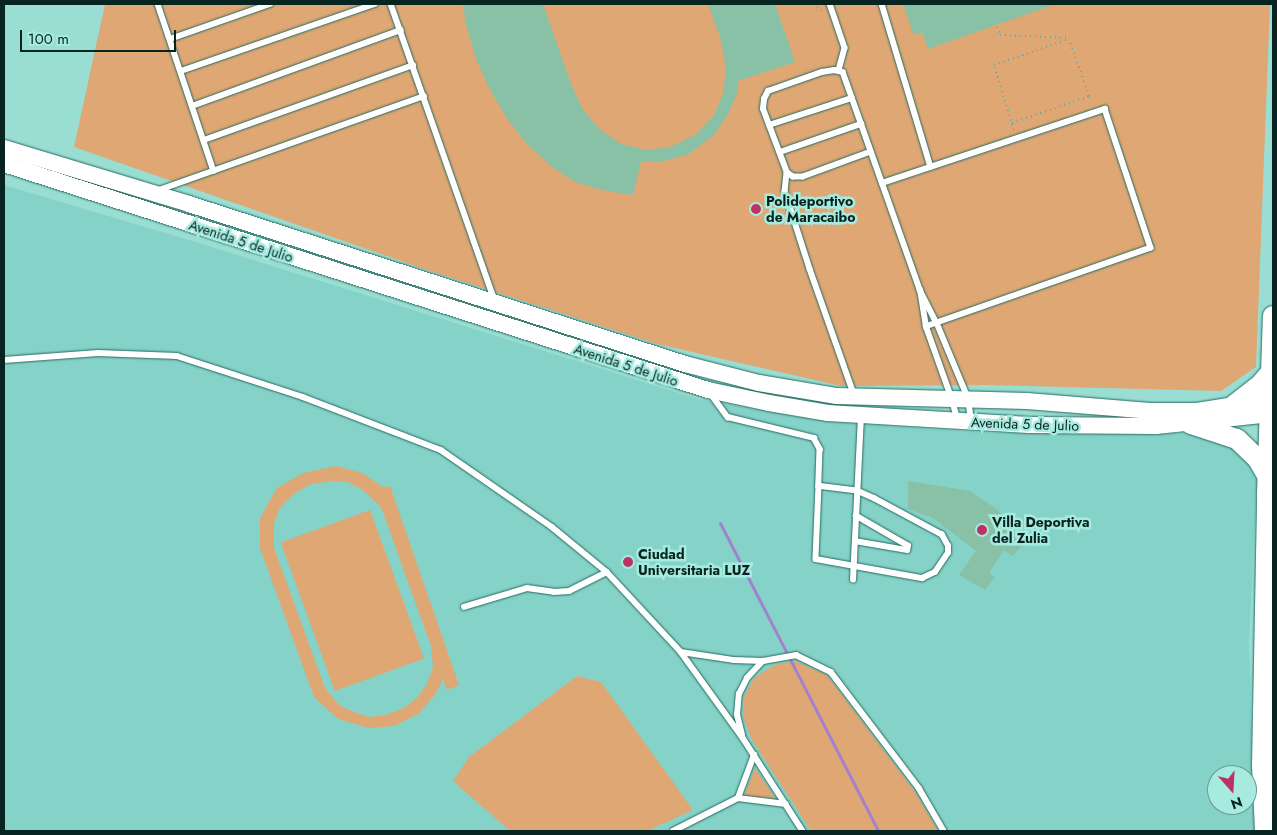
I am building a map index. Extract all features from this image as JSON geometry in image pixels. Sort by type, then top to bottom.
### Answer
[{"type":"highway","points":[[1265,831],[1262,765],[1267,475],[1271,414],[1273,316]]},
{"type":"highway","points":[[1234,406],[1272,375]]},
{"type":"highway","points":[[1191,424],[1237,439],[1258,458],[1267,475]]},
{"type":"main road","name":"Avenida 5 de Julio","points":[[4,148],[152,193],[685,364],[759,383],[837,396],[1027,401],[1150,411],[1198,411],[1234,406],[1271,414]]},
{"type":"main road","name":"Avenida 5 de Julio","points":[[4,164],[488,321],[708,390],[828,413],[964,422],[1156,426],[1191,424],[1271,414]]},
{"type":"main road","points":[[488,321],[495,303]]},
{"type":"lane","points":[[158,4],[214,171]]},
{"type":"lane","points":[[170,39],[270,4]]},
{"type":"lane","points":[[181,71],[375,4]]},
{"type":"lane","points":[[391,4],[495,303]]},
{"type":"lane","points":[[830,4],[845,48],[840,70]]},
{"type":"lane","points":[[882,4],[931,167]]},
{"type":"lane","points":[[192,106],[400,30]]},
{"type":"lane","points":[[204,140],[413,66]]},
{"type":"lane","points":[[840,70],[843,72],[920,290],[938,323],[961,400],[964,422]]},
{"type":"lane","points":[[840,70],[822,72],[768,91],[764,100],[764,109],[769,125],[788,172],[793,177],[803,177],[871,152]]},
{"type":"lane","points":[[152,193],[424,96]]},
{"type":"lane","points":[[769,125],[852,98]]},
{"type":"lane","points":[[882,183],[1105,109],[1151,248],[926,327]]},
{"type":"lane","points":[[780,152],[861,124]]},
{"type":"lane","points":[[788,172],[785,191],[855,397]]},
{"type":"lane","points":[[920,290],[926,327],[961,400],[964,422]]},
{"type":"lane","points":[[4,360],[98,353],[177,356],[303,397],[441,450],[552,527],[607,572],[681,652],[743,738],[803,831]]},
{"type":"lane","points":[[708,390],[728,417],[814,438],[820,449],[816,559],[922,578],[936,572],[948,553],[948,546],[942,535],[857,490],[819,486]]},
{"type":"lane","points":[[853,580],[861,416]]},
{"type":"lane","points":[[855,541],[907,550],[908,546],[856,516]]},
{"type":"lane","points":[[464,607],[528,588],[554,592],[569,591],[607,572]]},
{"type":"lane","points":[[681,652],[734,660],[763,661],[796,655],[831,672],[919,788],[944,831]]},
{"type":"lane","points":[[743,738],[738,715],[740,694],[747,678],[763,661]]},
{"type":"lane","points":[[738,798],[754,755]]},
{"type":"lane","points":[[673,831],[738,798],[786,804]]},
{"type":"path","points":[[997,27],[1000,35],[1069,39]]},
{"type":"path","points":[[1012,123],[1089,96],[1069,39]]},
{"type":"path","points":[[1016,139],[994,65],[1069,39]]},
{"type":"shaded area","name":"Polideportivo de Maracaibo","points":[[105,4],[1270,4],[1256,367],[1221,391],[984,385],[841,386],[657,344],[427,270],[74,147]]},
{"type":"shaded area","name":"Ciudad Universitaria LUZ","points":[[4,185],[196,242],[698,399],[830,422],[990,433],[1195,434],[1232,447],[1250,463],[1257,482],[1249,642],[1253,765],[1207,765],[1207,815],[1254,815],[1255,831],[4,831]]},
{"type":"shaded area","points":[[336,466],[362,473],[383,487],[390,486],[459,685],[447,690],[443,679],[435,695],[418,714],[394,726],[369,728],[338,719],[314,697],[260,548],[260,518],[277,488],[303,473]],"holes":[[[333,481],[348,482],[363,490],[381,507],[431,646],[433,667],[427,684],[417,698],[404,708],[385,715],[369,717],[339,705],[325,688],[274,548],[274,524],[280,507],[295,493],[311,484]]]},
{"type":"shaded area","points":[[370,510],[424,658],[335,691],[281,542]]},
{"type":"shaded area","points":[[795,661],[827,675],[916,793],[938,831],[811,831],[752,740],[743,717],[744,697],[754,678],[774,665]]},
{"type":"shaded area","points":[[577,676],[601,682],[693,810],[647,831],[510,831],[453,781],[469,757]]},
{"type":"shaded area","points":[[755,768],[776,799],[744,796]]},
{"type":"building","points":[[463,4],[543,4],[571,84],[582,108],[598,128],[621,144],[647,150],[671,147],[697,134],[714,115],[723,94],[726,68],[720,37],[708,4],[775,4],[795,62],[738,81],[737,93],[728,114],[714,135],[689,154],[664,161],[641,162],[633,195],[602,190],[575,182],[552,167],[527,144],[508,120],[490,90],[476,59],[466,25]]},
{"type":"building","points":[[903,4],[1053,5],[928,49],[922,32],[914,35]]},
{"type":"building","name":"Villa Deportiva del Zulia","points":[[908,481],[970,491],[998,510],[1025,542],[1013,556],[1004,550],[989,573],[995,577],[985,590],[959,575],[976,551],[933,518],[908,509]]},
{"type":"waterway","points":[[720,523],[878,831]]},
{"type":"place","name":"Polideportivo de Maracaibo","points":[[756,209]]},
{"type":"place","name":"Villa Deportiva del Zulia","points":[[982,530]]},
{"type":"place","name":"Ciudad Universitaria LUZ","points":[[628,562]]}]
